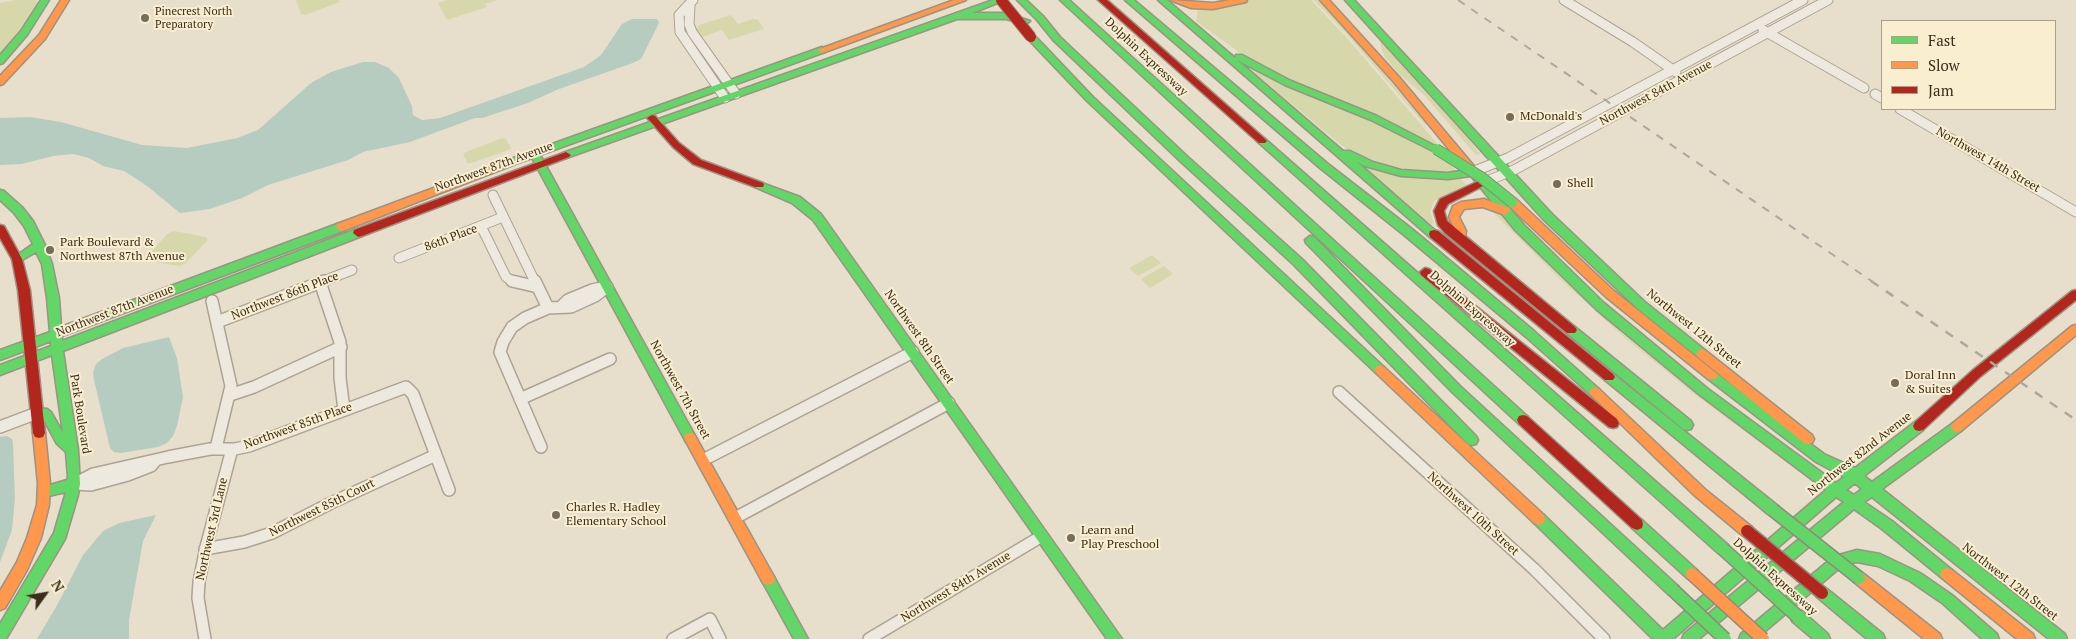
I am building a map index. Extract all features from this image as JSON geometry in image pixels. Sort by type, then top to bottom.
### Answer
[{"type":"main road","points":[[1,81],[4,69],[0,63],[24,33],[44,0]]},
{"type":"main road","points":[[1,81],[17,66],[45,33],[65,0]]},
{"type":"main road","name":"Northwest 87th Avenue","points":[[952,7],[962,0]]},
{"type":"main road","points":[[1001,0],[1031,37],[1101,110],[1548,526],[1663,639]]},
{"type":"main road","name":"Northwest 87th Avenue","points":[[0,356],[216,274],[537,160],[656,122],[727,91],[952,7],[1001,0]]},
{"type":"main road","points":[[1021,0],[1057,38],[1205,178],[1298,262],[1447,414],[1548,526]]},
{"type":"main road","name":"Dolphin Expressway","points":[[1064,0],[1764,639]]},
{"type":"main road","name":"Dolphin Expressway","points":[[1102,0],[1823,639]]},
{"type":"main road","points":[[1129,0],[1251,106],[1530,334],[1629,423],[1707,499]]},
{"type":"main road","points":[[1162,0],[1312,131],[1461,257],[1935,639]]},
{"type":"main road","points":[[1174,0],[1213,6],[1243,0]]},
{"type":"main road","points":[[1324,0],[1396,79],[1504,211],[1574,283],[1646,346],[1704,392],[1836,490],[1887,525],[2028,639]]},
{"type":"main road","name":"Northwest 12th Street","points":[[1349,0],[1579,248],[1642,306],[2060,639]]},
{"type":"main road","points":[[952,7],[1015,18],[1030,23],[1057,38]]},
{"type":"main road","points":[[24,33],[45,33]]},
{"type":"main road","points":[[1203,34],[1280,79],[1374,118],[1436,149],[1481,177],[1512,202],[1610,294],[1681,353],[1820,458],[1856,477]]},
{"type":"main road","points":[[1361,39],[1382,35]]},
{"type":"main road","points":[[10,50],[9,62],[17,66]]},
{"type":"main road","name":"Northwest 87th Avenue","points":[[0,370],[219,287],[648,114],[727,91]]},
{"type":"main road","points":[[1251,106],[1415,227],[1461,257]]},
{"type":"main road","name":"Northwest 8th Street","points":[[648,114],[676,146],[697,162],[783,193],[812,212],[832,236],[1115,639]]},
{"type":"main road","points":[[1312,131],[1360,160],[1392,170],[1436,176],[1472,172]]},
{"type":"main road","points":[[1278,155],[1462,300],[1878,639]]},
{"type":"main road","name":"Northwest 7th Street","points":[[537,160],[801,639]]},
{"type":"main road","points":[[1244,165],[1313,244],[1456,389],[1725,639]]},
{"type":"main road","points":[[1481,183],[1448,200],[1440,211],[1442,222],[1460,239],[1694,431],[1773,510]]},
{"type":"main road","name":"Park Boulevard","points":[[0,194],[23,217],[40,245],[50,282],[57,348],[72,450],[74,484],[65,521],[54,547],[0,638]]},
{"type":"main road","points":[[1460,239],[1461,231],[1454,217],[1457,209],[1461,206],[1484,203],[1504,211]]},
{"type":"main road","points":[[0,229],[17,259],[24,290],[44,492],[40,516],[31,546],[19,572],[0,604]]},
{"type":"main road","points":[[17,259],[40,245]]},
{"type":"main road","points":[[1298,262],[1456,389]]},
{"type":"main road","points":[[216,274],[219,287]]},
{"type":"main road","name":"Northwest 82nd Avenue","points":[[1663,639],[1836,490],[1856,477],[1921,424],[1982,369],[2076,294]]},
{"type":"main road","points":[[1689,639],[1854,503],[1948,434],[2076,329]]},
{"type":"main road","points":[[36,412],[43,412],[47,415],[61,440],[72,450]]},
{"type":"main road","points":[[44,492],[74,484]]},
{"type":"main road","points":[[1746,639],[1837,563],[1850,556],[1857,556],[1880,560],[1915,577],[1947,599],[1992,639]]},
{"type":"street","points":[[1564,0],[1616,33],[1631,45],[1685,77]]},
{"type":"street","name":"Northwest 84th Avenue","points":[[1472,172],[1498,162],[1803,0]]},
{"type":"street","name":"Northwest 84th Avenue","points":[[1481,183],[1508,173],[1824,1]]},
{"type":"street","points":[[692,3],[689,24],[692,32],[727,91]]},
{"type":"street","points":[[1756,25],[1864,88]]},
{"type":"street","name":"Northwest 14th Street","points":[[1902,110],[2076,212]]},
{"type":"street","points":[[492,195],[548,308]]},
{"type":"street","name":"86th Place","points":[[399,258],[503,217]]},
{"type":"street","points":[[481,226],[506,277],[514,282],[538,287]]},
{"type":"street","name":"Northwest 86th Place","points":[[217,322],[352,270]]},
{"type":"street","points":[[320,282],[341,347],[340,378],[344,410]]},
{"type":"street","points":[[541,447],[502,359],[501,347],[508,333],[518,322],[548,308],[571,307],[596,296],[607,287]]},
{"type":"street","points":[[212,301],[230,375],[230,394],[216,448]]},
{"type":"street","points":[[230,394],[254,387],[341,347]]},
{"type":"street","points":[[703,460],[913,352]]},
{"type":"street","points":[[520,399],[610,359]]},
{"type":"street","name":"Northwest 85th Place","points":[[74,484],[92,474],[216,448],[232,449],[258,443],[399,389],[409,388],[436,455]]},
{"type":"street","name":"Northwest 10th Street","points":[[1339,392],[1534,569],[1604,639]]},
{"type":"street","points":[[734,518],[949,403]]},
{"type":"street","points":[[0,427],[36,412]]},
{"type":"street","name":"Northwest 3rd Lane","points":[[205,639],[198,591],[205,549],[232,449]]},
{"type":"street","points":[[436,455],[448,490]]},
{"type":"street","name":"Northwest 85th Court","points":[[205,549],[252,540],[272,533],[341,498],[436,455]]},
{"type":"street","name":"Northwest 84th Avenue","points":[[869,639],[1042,536]]},
{"type":"street","points":[[673,639],[710,619],[720,639]]},
{"type":"green space","points":[[16,0],[36,0],[39,4],[0,57],[0,3]]},
{"type":"green space","points":[[296,0],[339,0],[340,2],[305,15],[301,14]]},
{"type":"green space","points":[[447,0],[498,0],[485,4],[487,7],[447,20],[438,3]]},
{"type":"green space","points":[[1250,0],[1311,0],[1347,38],[1441,148],[1307,88],[1247,58],[1196,21],[1198,8],[1226,8]]},
{"type":"green space","points":[[1314,0],[1318,0],[1362,47],[1427,125],[1425,125],[1346,33]]},
{"type":"green space","points":[[731,15],[738,24],[753,19],[758,20],[764,29],[729,40],[722,30],[702,37],[696,29],[699,25]]},
{"type":"green space","points":[[1381,41],[1460,128],[1480,154],[1476,155],[1423,94],[1400,75],[1385,57],[1381,48]]},
{"type":"green space","points":[[1243,63],[1370,120],[1449,161],[1456,172],[1403,170],[1353,153]]},
{"type":"green space","points":[[502,138],[506,139],[511,148],[509,150],[468,164],[463,154]]},
{"type":"green space","points":[[1357,161],[1460,178],[1466,185],[1434,201],[1430,212],[1434,223],[1431,224]]},
{"type":"green space","points":[[1491,210],[1502,216],[1552,269],[1624,335],[1685,385],[1805,476],[1693,393],[1623,336],[1560,279]]},
{"type":"green space","points":[[174,231],[206,237],[208,240],[185,264],[179,266],[144,260],[167,234]]},
{"type":"green space","points":[[1152,255],[1161,263],[1138,276],[1129,268]]},
{"type":"green space","points":[[1164,266],[1173,274],[1150,288],[1141,279]]},
{"type":"shaded area","points":[[632,19],[657,19],[659,23],[641,59],[633,63],[559,89],[528,103],[482,118],[475,118],[410,142],[363,152],[348,160],[268,185],[242,198],[210,209],[180,213],[147,186],[124,171],[103,166],[89,158],[73,154],[53,156],[22,164],[0,165],[0,118],[30,117],[61,122],[142,145],[187,148],[237,138],[258,130],[311,83],[331,72],[363,62],[375,62],[389,68],[399,78],[412,106],[413,115],[422,120],[440,118],[584,67],[601,55],[622,24]]},
{"type":"shaded area","points":[[169,337],[177,358],[183,397],[173,436],[167,443],[158,447],[121,453],[114,452],[110,448],[94,380],[93,372],[96,364],[123,348]]},
{"type":"shaded area","points":[[7,436],[13,442],[15,499],[12,530],[0,562],[0,437]]},
{"type":"shaded area","points":[[156,515],[143,541],[129,620],[129,639],[37,639],[83,555],[103,531],[119,523]]},
{"type":"railway","points":[[1458,0],[1873,282]]},
{"type":"railway","points":[[1871,281],[2076,420]]},
{"type":"traffic: fast","points":[[0,61],[24,33],[45,0]]},
{"type":"traffic: fast","points":[[566,155],[1001,0]]},
{"type":"traffic: fast","points":[[1021,0],[1040,18],[1057,39],[1185,160],[1298,262],[1472,440]]},
{"type":"traffic: fast","points":[[1064,0],[1523,420]]},
{"type":"traffic: fast","points":[[1129,0],[1324,166],[1408,232],[1530,334],[1595,392]]},
{"type":"traffic: fast","points":[[1162,0],[1434,234]]},
{"type":"traffic: fast","points":[[1349,0],[1548,217],[1642,306],[1702,354]]},
{"type":"traffic: fast","points":[[954,16],[1006,16],[1026,21]]},
{"type":"traffic: fast","points":[[1031,37],[1090,99],[1380,370]]},
{"type":"traffic: fast","points":[[509,163],[822,50]]},
{"type":"traffic: fast","points":[[1239,57],[1288,83],[1374,118],[1436,149]]},
{"type":"traffic: fast","points":[[1262,141],[1723,549]]},
{"type":"traffic: fast","points":[[1436,149],[1481,177],[1512,202]]},
{"type":"traffic: fast","points":[[1347,153],[1369,164],[1401,173],[1448,176],[1472,172]]},
{"type":"traffic: fast","points":[[536,157],[690,438]]},
{"type":"traffic: fast","points":[[1475,174],[1520,228],[1600,306],[1704,392],[1809,471],[1887,525],[1947,574]]},
{"type":"traffic: fast","points":[[759,185],[796,200],[817,217],[1115,639]]},
{"type":"traffic: fast","points":[[0,194],[18,210],[29,224],[47,264],[53,298],[58,358],[72,450],[74,477],[72,495],[60,535],[0,637]]},
{"type":"traffic: fast","points":[[0,355],[341,227]]},
{"type":"traffic: fast","points":[[0,370],[358,233]]},
{"type":"traffic: fast","points":[[1310,240],[1456,389],[1673,590]]},
{"type":"traffic: fast","points":[[17,259],[40,245]]},
{"type":"traffic: fast","points":[[1571,330],[1687,425]]},
{"type":"traffic: fast","points":[[1712,376],[1820,458],[1856,477]]},
{"type":"traffic: fast","points":[[1609,377],[1773,510]]},
{"type":"traffic: fast","points":[[37,413],[43,412],[47,415],[61,440],[72,450]]},
{"type":"traffic: fast","points":[[1663,639],[1827,497],[1919,426]]},
{"type":"traffic: fast","points":[[1689,639],[1841,512],[1957,427]]},
{"type":"traffic: fast","points":[[1849,471],[2060,639]]},
{"type":"traffic: fast","points":[[44,492],[74,484]]},
{"type":"traffic: fast","points":[[1773,510],[1859,578]]},
{"type":"traffic: fast","points":[[1539,519],[1663,639]]},
{"type":"traffic: fast","points":[[1637,524],[1692,574]]},
{"type":"traffic: fast","points":[[1723,549],[1797,616]]},
{"type":"traffic: fast","points":[[1746,639],[1831,567],[1844,559],[1857,556],[1880,560],[1915,577],[1947,599],[1992,639]]},
{"type":"traffic: fast","points":[[768,579],[801,639]]},
{"type":"traffic: fast","points":[[1673,590],[1725,639]]},
{"type":"traffic: fast","points":[[1822,593],[1878,639]]},
{"type":"traffic: fast","points":[[1797,616],[1823,639]]},
{"type":"traffic: slow","points":[[0,82],[42,37],[65,0]]},
{"type":"traffic: slow","points":[[822,50],[962,0]]},
{"type":"traffic: slow","points":[[1174,0],[1191,5],[1213,6],[1243,0]]},
{"type":"traffic: slow","points":[[1324,0],[1396,79],[1475,174]]},
{"type":"traffic: slow","points":[[341,227],[509,163]]},
{"type":"traffic: slow","points":[[1512,202],[1610,294],[1712,376]]},
{"type":"traffic: slow","points":[[1460,238],[1461,231],[1454,217],[1457,209],[1461,206],[1484,203],[1505,211]]},
{"type":"traffic: slow","points":[[1957,427],[2076,329]]},
{"type":"traffic: slow","points":[[1702,354],[1808,439]]},
{"type":"traffic: slow","points":[[1380,370],[1539,519]]},
{"type":"traffic: slow","points":[[1595,392],[1707,499]]},
{"type":"traffic: slow","points":[[0,604],[22,566],[34,538],[43,505],[44,483],[39,433]]},
{"type":"traffic: slow","points":[[690,438],[768,579]]},
{"type":"traffic: slow","points":[[1698,491],[1747,531]]},
{"type":"traffic: slow","points":[[1692,574],[1763,639]]},
{"type":"traffic: slow","points":[[1947,574],[2028,639]]},
{"type":"traffic: slow","points":[[1859,578],[1935,639]]},
{"type":"traffic: jam","points":[[1001,0],[1031,37]]},
{"type":"traffic: jam","points":[[1102,0],[1262,141]]},
{"type":"traffic: jam","points":[[652,118],[676,145],[697,162],[759,185]]},
{"type":"traffic: jam","points":[[358,233],[566,155]]},
{"type":"traffic: jam","points":[[1481,183],[1444,202],[1439,211],[1442,222],[1449,230],[1571,330]]},
{"type":"traffic: jam","points":[[0,229],[17,259],[24,290],[39,433]]},
{"type":"traffic: jam","points":[[1434,234],[1609,377]]},
{"type":"traffic: jam","points":[[1425,272],[1613,423]]},
{"type":"traffic: jam","points":[[1919,426],[1977,373],[2076,294]]},
{"type":"traffic: jam","points":[[1523,420],[1637,524]]},
{"type":"traffic: jam","points":[[1747,531],[1822,593]]},
{"type":"place","name":"Pinecrest North Preparatory","points":[[145,18]]},
{"type":"place","name":"McDonald's","points":[[1510,117]]},
{"type":"place","name":"Shell","points":[[1557,184]]},
{"type":"place","name":"Park Boulevard & Northwest 87th Avenue","points":[[50,250]]},
{"type":"place","name":"Doral Inn & Suites","points":[[1895,383]]},
{"type":"place","name":"Charles R. Hadley Elementary School","points":[[556,515]]},
{"type":"place","name":"Learn and Play Preschool","points":[[1071,538]]}]
